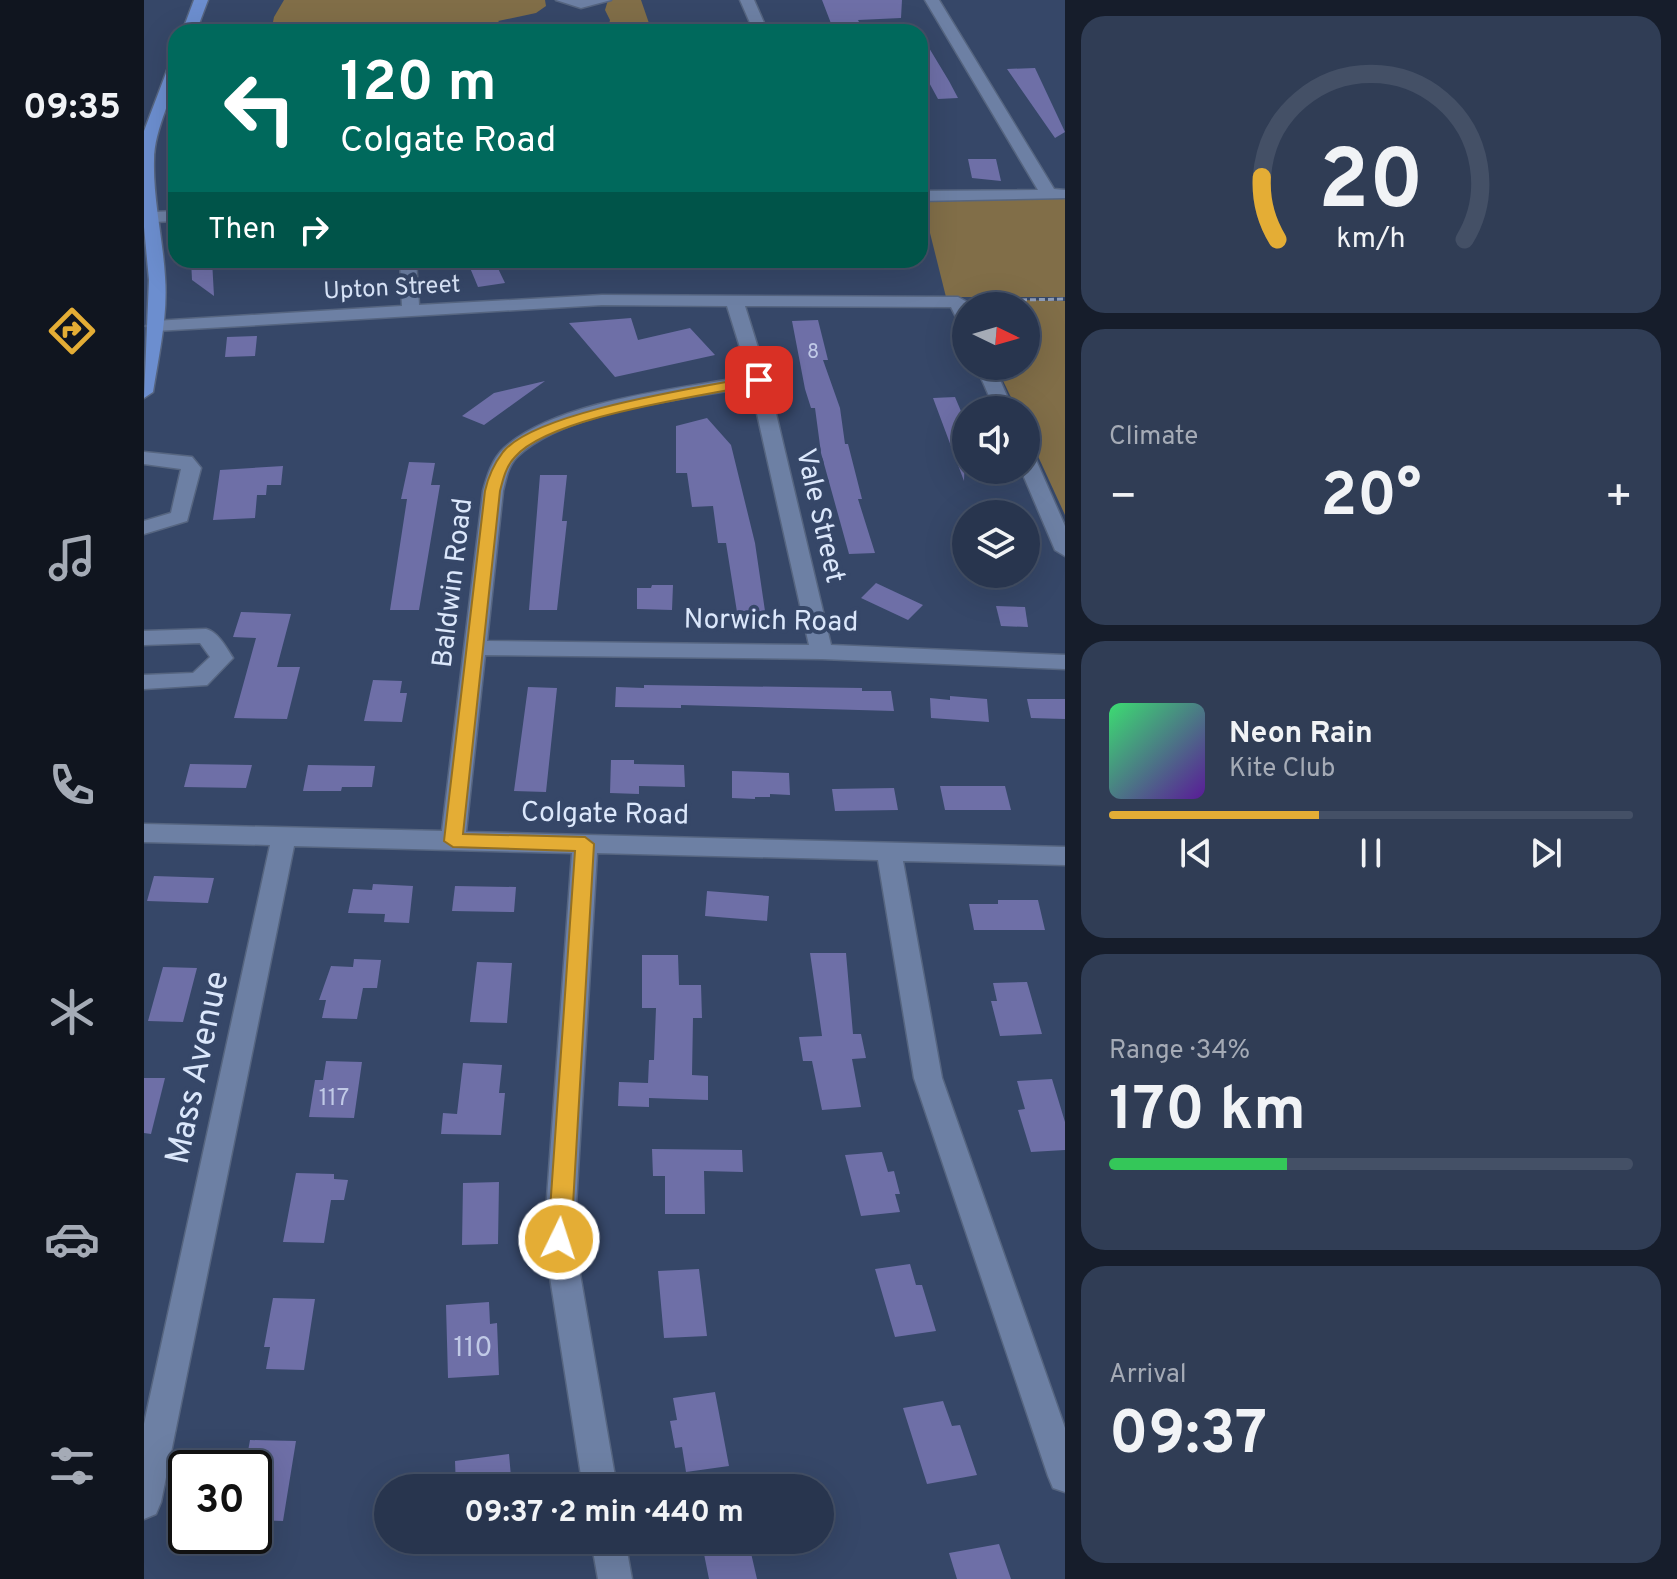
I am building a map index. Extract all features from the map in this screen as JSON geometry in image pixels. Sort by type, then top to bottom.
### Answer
[{"type":"main road","points":[[192,24],[201,0]]},
{"type":"main road","points":[[144,392],[147,352],[155,326],[157,280],[153,217],[145,193],[146,160],[152,128],[168,86]]},
{"type":"street","points":[[563,0],[581,4],[604,0]]},
{"type":"street","points":[[747,0],[758,24]]},
{"type":"street","points":[[932,0],[1057,194]]},
{"type":"street","points":[[928,196],[1057,194]]},
{"type":"street","points":[[153,217],[168,216]]},
{"type":"street","points":[[408,268],[411,312]]},
{"type":"street","name":"Upton Street","points":[[155,326],[602,300],[952,302]]},
{"type":"street","name":"Vale Street","points":[[734,300],[759,380],[822,652]]},
{"type":"street","name":"Baldwin Road","points":[[453,841],[493,491],[496,475],[509,453],[540,433],[591,415],[759,380]]},
{"type":"street","points":[[144,458],[185,461],[191,468],[180,517],[144,528]]},
{"type":"street","points":[[1036,484],[1065,550]]},
{"type":"street","points":[[144,638],[206,636],[222,658],[199,680],[144,682]]},
{"type":"street","name":"Norwich Road","points":[[475,648],[822,652],[1065,662]]},
{"type":"street","name":"Colgate Road","points":[[144,833],[1065,856]]},
{"type":"street","name":"Mass Avenue","points":[[144,1502],[284,836]]},
{"type":"street","points":[[585,844],[559,1239],[598,1474]]},
{"type":"street","points":[[889,852],[928,1078],[1065,1476]]},
{"type":"street","points":[[611,1554],[615,1579]]},
{"type":"path","points":[[1040,300],[1065,299]]},
{"type":"shaded area","points":[[284,0],[545,0],[546,6],[536,13],[498,21],[501,24],[273,24]]},
{"type":"shaded area","points":[[608,0],[641,0],[649,24],[609,24],[605,10]]},
{"type":"shaded area","points":[[1065,198],[1065,297],[1040,297],[1040,292],[952,292],[952,297],[946,297],[928,225],[928,201]]},
{"type":"shaded area","points":[[1040,300],[1065,301],[1065,515],[1040,461],[1040,396],[1010,396],[1003,380],[1040,380]]},
{"type":"building","points":[[822,0],[902,0],[901,18],[858,20],[860,24],[831,24]]},
{"type":"building","points":[[928,46],[958,98],[938,99],[928,81]]},
{"type":"building","points":[[1035,68],[1065,132],[1055,138],[1007,69]]},
{"type":"building","points":[[968,159],[996,159],[1001,181],[972,178]]},
{"type":"building","points":[[191,268],[212,268],[214,296],[192,280]]},
{"type":"building","points":[[470,268],[498,268],[505,283],[478,287]]},
{"type":"building","points":[[631,318],[638,340],[690,328],[715,355],[615,377],[569,323]]},
{"type":"building","points":[[818,320],[828,360],[823,360],[840,408],[845,444],[848,444],[862,499],[858,499],[875,553],[849,554],[821,453],[815,408],[811,408],[805,389],[792,321]]},
{"type":"building","points":[[257,336],[255,356],[225,357],[227,337]]},
{"type":"building","points":[[545,381],[484,425],[462,416],[494,393]]},
{"type":"building","points":[[952,397],[952,449],[933,398]]},
{"type":"building","points":[[707,418],[731,445],[755,543],[765,611],[737,612],[726,543],[718,543],[713,506],[692,507],[687,473],[676,473],[676,426]]},
{"type":"building","points":[[409,462],[435,463],[431,485],[440,485],[419,610],[390,610],[407,499],[401,499]]},
{"type":"building","points":[[283,466],[281,485],[267,485],[266,495],[257,495],[255,518],[213,520],[220,470]]},
{"type":"building","points":[[540,475],[567,475],[562,521],[567,521],[557,610],[529,610]]},
{"type":"building","points":[[876,583],[923,605],[908,620],[861,598]]},
{"type":"building","points":[[652,585],[673,585],[672,610],[637,609],[637,588],[651,588]]},
{"type":"building","points":[[996,606],[1025,607],[1028,627],[1001,626]]},
{"type":"building","points":[[241,612],[291,614],[277,667],[300,667],[287,719],[234,718],[256,638],[233,637]]},
{"type":"building","points":[[373,680],[402,681],[400,693],[407,693],[402,722],[364,721]]},
{"type":"building","points":[[644,685],[891,691],[894,711],[681,705],[681,708],[615,707],[616,687],[644,688]]},
{"type":"building","points":[[528,687],[557,688],[546,792],[514,791]]},
{"type":"building","points":[[950,696],[987,699],[989,722],[931,718],[930,698],[950,700]]},
{"type":"building","points":[[1027,699],[1065,699],[1065,719],[1031,718]]},
{"type":"building","points":[[611,760],[634,760],[634,764],[684,765],[685,787],[639,786],[639,794],[610,793]]},
{"type":"building","points":[[190,764],[252,765],[246,788],[184,787]]},
{"type":"building","points":[[308,765],[375,766],[372,787],[303,791]]},
{"type":"building","points":[[732,771],[789,773],[790,795],[732,798]]},
{"type":"building","points":[[940,786],[1005,786],[1011,810],[945,810]]},
{"type":"building","points":[[894,788],[898,810],[835,811],[832,789]]},
{"type":"building","points":[[154,876],[214,878],[208,903],[147,901]]},
{"type":"building","points":[[373,884],[413,886],[409,923],[384,922],[385,914],[348,913],[353,889],[372,890]]},
{"type":"building","points":[[455,886],[516,887],[514,912],[452,911]]},
{"type":"building","points":[[707,891],[769,896],[767,921],[705,916]]},
{"type":"building","points":[[998,900],[1038,900],[1045,930],[974,930],[969,904],[998,904]]},
{"type":"building","points":[[810,953],[846,953],[853,1034],[861,1034],[866,1058],[852,1059],[861,1107],[822,1110],[812,1061],[803,1061],[799,1037],[822,1036]]},
{"type":"building","points":[[642,955],[678,955],[679,985],[701,985],[702,1018],[693,1018],[692,1075],[708,1076],[708,1100],[649,1098],[649,1107],[618,1106],[619,1082],[648,1083],[649,1060],[654,1060],[656,1008],[642,1008]]},
{"type":"building","points":[[354,959],[381,960],[377,988],[363,988],[357,1019],[322,1018],[326,1000],[319,1000],[331,966],[353,967]]},
{"type":"building","points":[[477,962],[512,963],[507,1023],[470,1022]]},
{"type":"building","points":[[163,967],[197,968],[183,1022],[148,1021]]},
{"type":"building","points":[[1027,982],[1042,1034],[1000,1036],[991,1001],[997,1001],[993,983]]},
{"type":"building","points":[[326,1061],[362,1062],[354,1118],[309,1117],[315,1080],[323,1080]]},
{"type":"building","points":[[463,1063],[502,1065],[499,1093],[505,1093],[501,1135],[441,1134],[443,1113],[457,1114]]},
{"type":"building","points":[[144,1078],[165,1078],[151,1134],[144,1133]]},
{"type":"building","points":[[1052,1079],[1065,1122],[1065,1150],[1031,1152],[1018,1110],[1025,1109],[1017,1081]]},
{"type":"building","points":[[652,1149],[742,1150],[743,1172],[704,1171],[705,1214],[665,1214],[665,1176],[653,1176]]},
{"type":"building","points":[[882,1152],[888,1172],[894,1171],[900,1194],[895,1194],[900,1212],[861,1216],[845,1155]]},
{"type":"building","points":[[296,1173],[334,1174],[334,1179],[348,1180],[344,1200],[331,1200],[324,1243],[283,1242]]},
{"type":"building","points":[[499,1182],[498,1244],[462,1245],[463,1183]]},
{"type":"building","points":[[910,1264],[916,1285],[922,1285],[936,1331],[895,1337],[875,1269]]},
{"type":"building","points":[[699,1269],[707,1336],[664,1338],[658,1271]]},
{"type":"building","points":[[273,1298],[315,1299],[304,1370],[266,1369],[270,1347],[264,1347]]},
{"type":"building","points":[[489,1302],[490,1324],[497,1323],[499,1375],[448,1378],[446,1305]]},
{"type":"building","points":[[715,1392],[729,1466],[686,1472],[682,1447],[675,1448],[670,1421],[677,1420],[673,1398]]},
{"type":"building","points":[[943,1401],[952,1426],[960,1425],[977,1475],[927,1484],[903,1408]]},
{"type":"building","points":[[250,1440],[296,1441],[283,1521],[272,1521],[272,1450],[248,1450]]},
{"type":"building","points":[[509,1454],[511,1474],[455,1474],[455,1461]]},
{"type":"building","points":[[999,1544],[1011,1579],[957,1579],[949,1553]]},
{"type":"building","points":[[704,1554],[751,1554],[757,1579],[709,1579]]},
{"type":"route","points":[[559,1239],[585,844],[453,841],[496,475],[509,453],[540,433],[565,423],[613,409],[759,380]]}]
